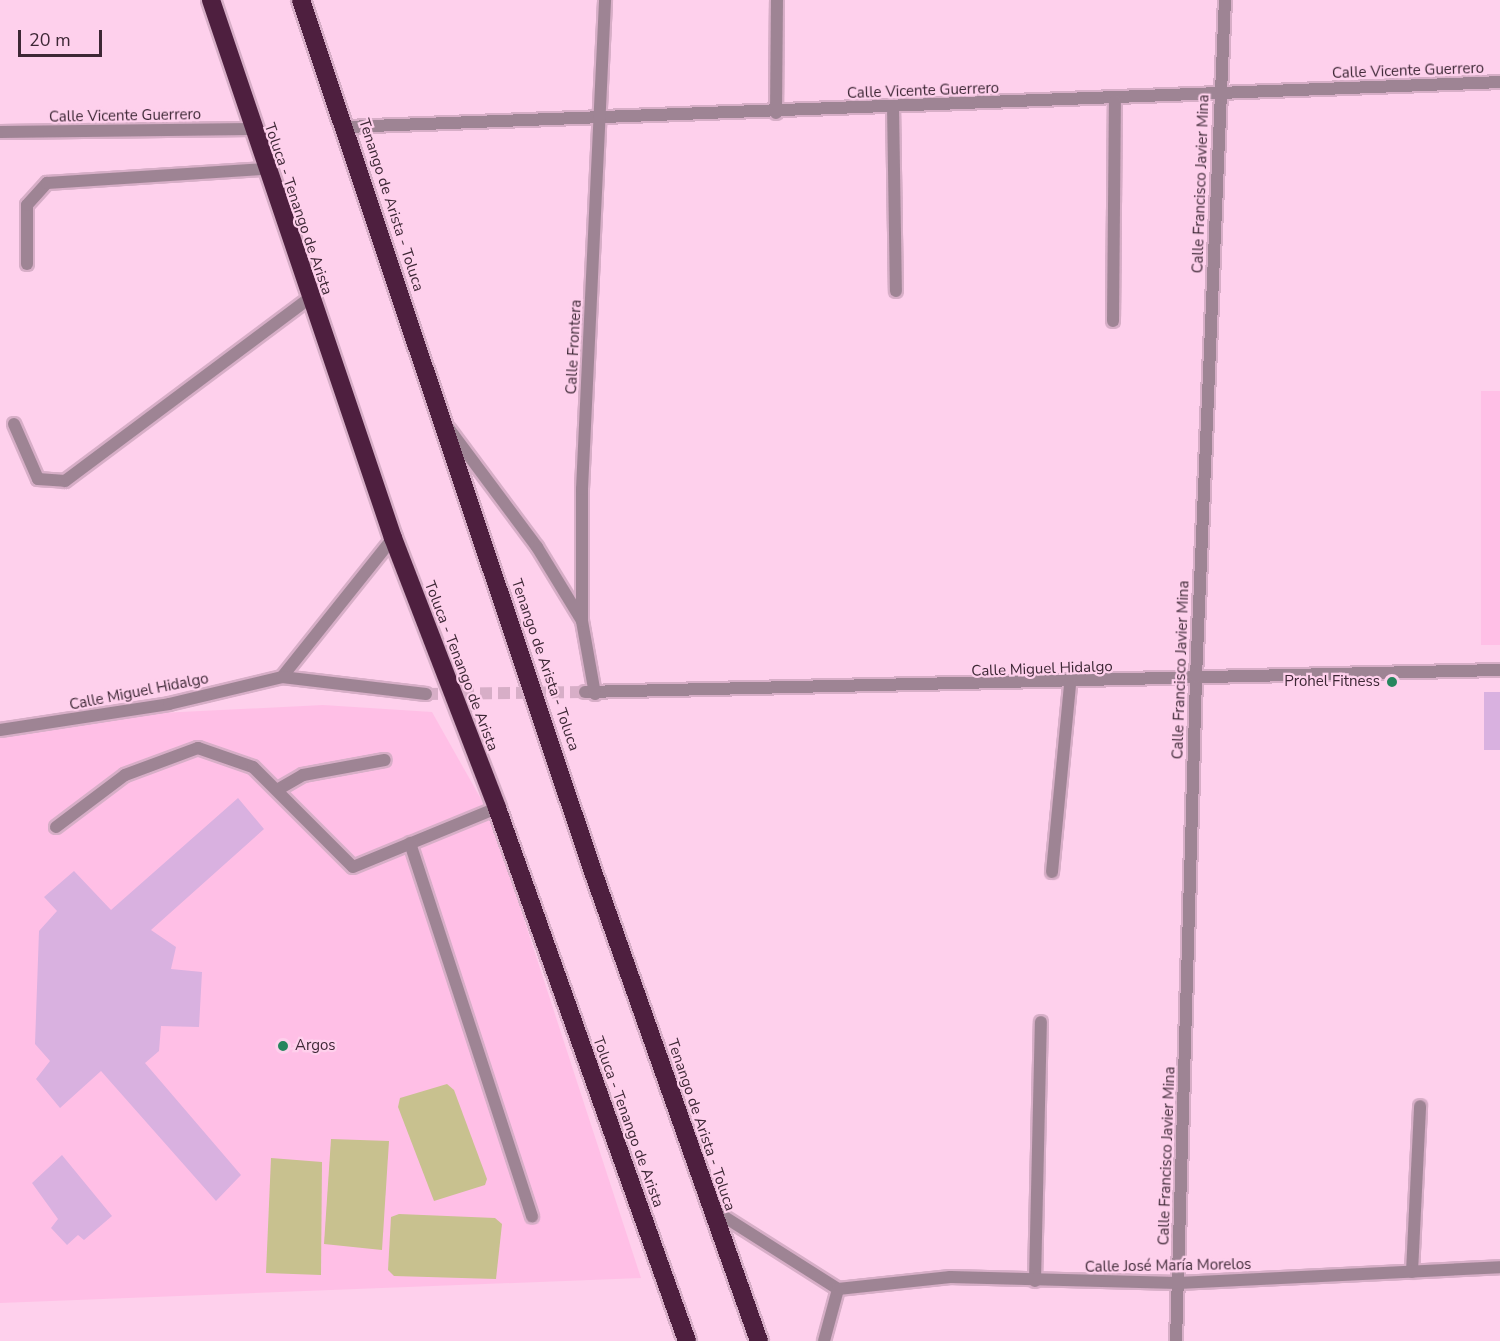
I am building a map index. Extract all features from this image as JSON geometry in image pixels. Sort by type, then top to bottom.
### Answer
[{"type":"highway","name":"Toluca - Tenango de Arista","points":[[211,0],[251,129],[393,538],[497,808],[687,1341]]},
{"type":"highway","name":"Tenango de Arista - Toluca","points":[[301,0],[711,1208],[759,1341]]},
{"type":"street","name":"Calle Frontera","points":[[590,693],[582,621],[582,489],[605,0]]},
{"type":"street","points":[[776,113],[777,0]]},
{"type":"street","name":"Calle Francisco Javier Mina","points":[[1176,1341],[1196,677],[1225,0]]},
{"type":"street","name":"Calle Vicente Guerrero","points":[[346,127],[600,115],[776,113],[893,106],[1115,100],[1220,93],[1500,82]]},
{"type":"street","points":[[1113,321],[1115,100]]},
{"type":"street","points":[[893,106],[896,291]]},
{"type":"street","name":"Calle Vicente Guerrero","points":[[0,132],[251,129]]},
{"type":"street","points":[[27,264],[27,206],[47,183],[266,169]]},
{"type":"street","points":[[14,424],[38,479],[65,481],[310,298]]},
{"type":"street","points":[[445,423],[537,547],[582,621]]},
{"type":"street","points":[[282,677],[393,538]]},
{"type":"street","name":"Calle Miguel Hidalgo","points":[[590,693],[1070,684],[1196,677],[1500,670]]},
{"type":"street","name":"Calle Miguel Hidalgo","points":[[0,730],[159,706],[282,677],[426,694]]},
{"type":"street","points":[[1052,872],[1070,684]]},
{"type":"street","points":[[56,827],[125,775],[198,748],[253,768],[353,867],[497,808]]},
{"type":"street","points":[[277,790],[303,775],[385,760]]},
{"type":"street","points":[[410,843],[532,1217]]},
{"type":"street","points":[[1035,1281],[1041,1022]]},
{"type":"street","points":[[1412,1272],[1420,1106]]},
{"type":"street","points":[[711,1208],[838,1289],[824,1341]]},
{"type":"street","name":"Calle José María Morelos","points":[[838,1289],[950,1277],[1178,1283],[1500,1268]]},
{"type":"shaded area","points":[[1481,391],[1500,391],[1500,645],[1481,645]]},
{"type":"shaded area","name":"Argos","points":[[323,705],[432,712],[490,815],[641,1278],[0,1303],[0,721]]},
{"type":"shaded area","points":[[447,1084],[454,1090],[487,1179],[485,1185],[434,1201],[398,1107],[400,1098]]},
{"type":"shaded area","points":[[331,1139],[389,1141],[382,1250],[324,1244]]},
{"type":"shaded area","points":[[271,1158],[322,1162],[321,1275],[266,1273]]},
{"type":"shaded area","points":[[399,1214],[495,1218],[502,1224],[496,1279],[394,1276],[388,1270],[391,1217]]},
{"type":"building","points":[[1484,692],[1500,692],[1500,750],[1484,750]]},
{"type":"building","points":[[238,798],[264,829],[151,930],[176,947],[171,969],[202,972],[199,1027],[161,1026],[159,1051],[145,1063],[241,1175],[216,1201],[101,1071],[60,1108],[36,1079],[50,1061],[35,1044],[39,931],[57,911],[44,897],[74,871],[111,910]]},
{"type":"building","points":[[62,1155],[112,1216],[84,1240],[78,1235],[67,1245],[51,1228],[58,1219],[32,1183]]},
{"type":"tunnel","points":[[426,694],[585,692]]},
{"type":"place","name":"Prohel Fitness","points":[[1392,682]]},
{"type":"place","name":"Argos","points":[[283,1046]]}]
